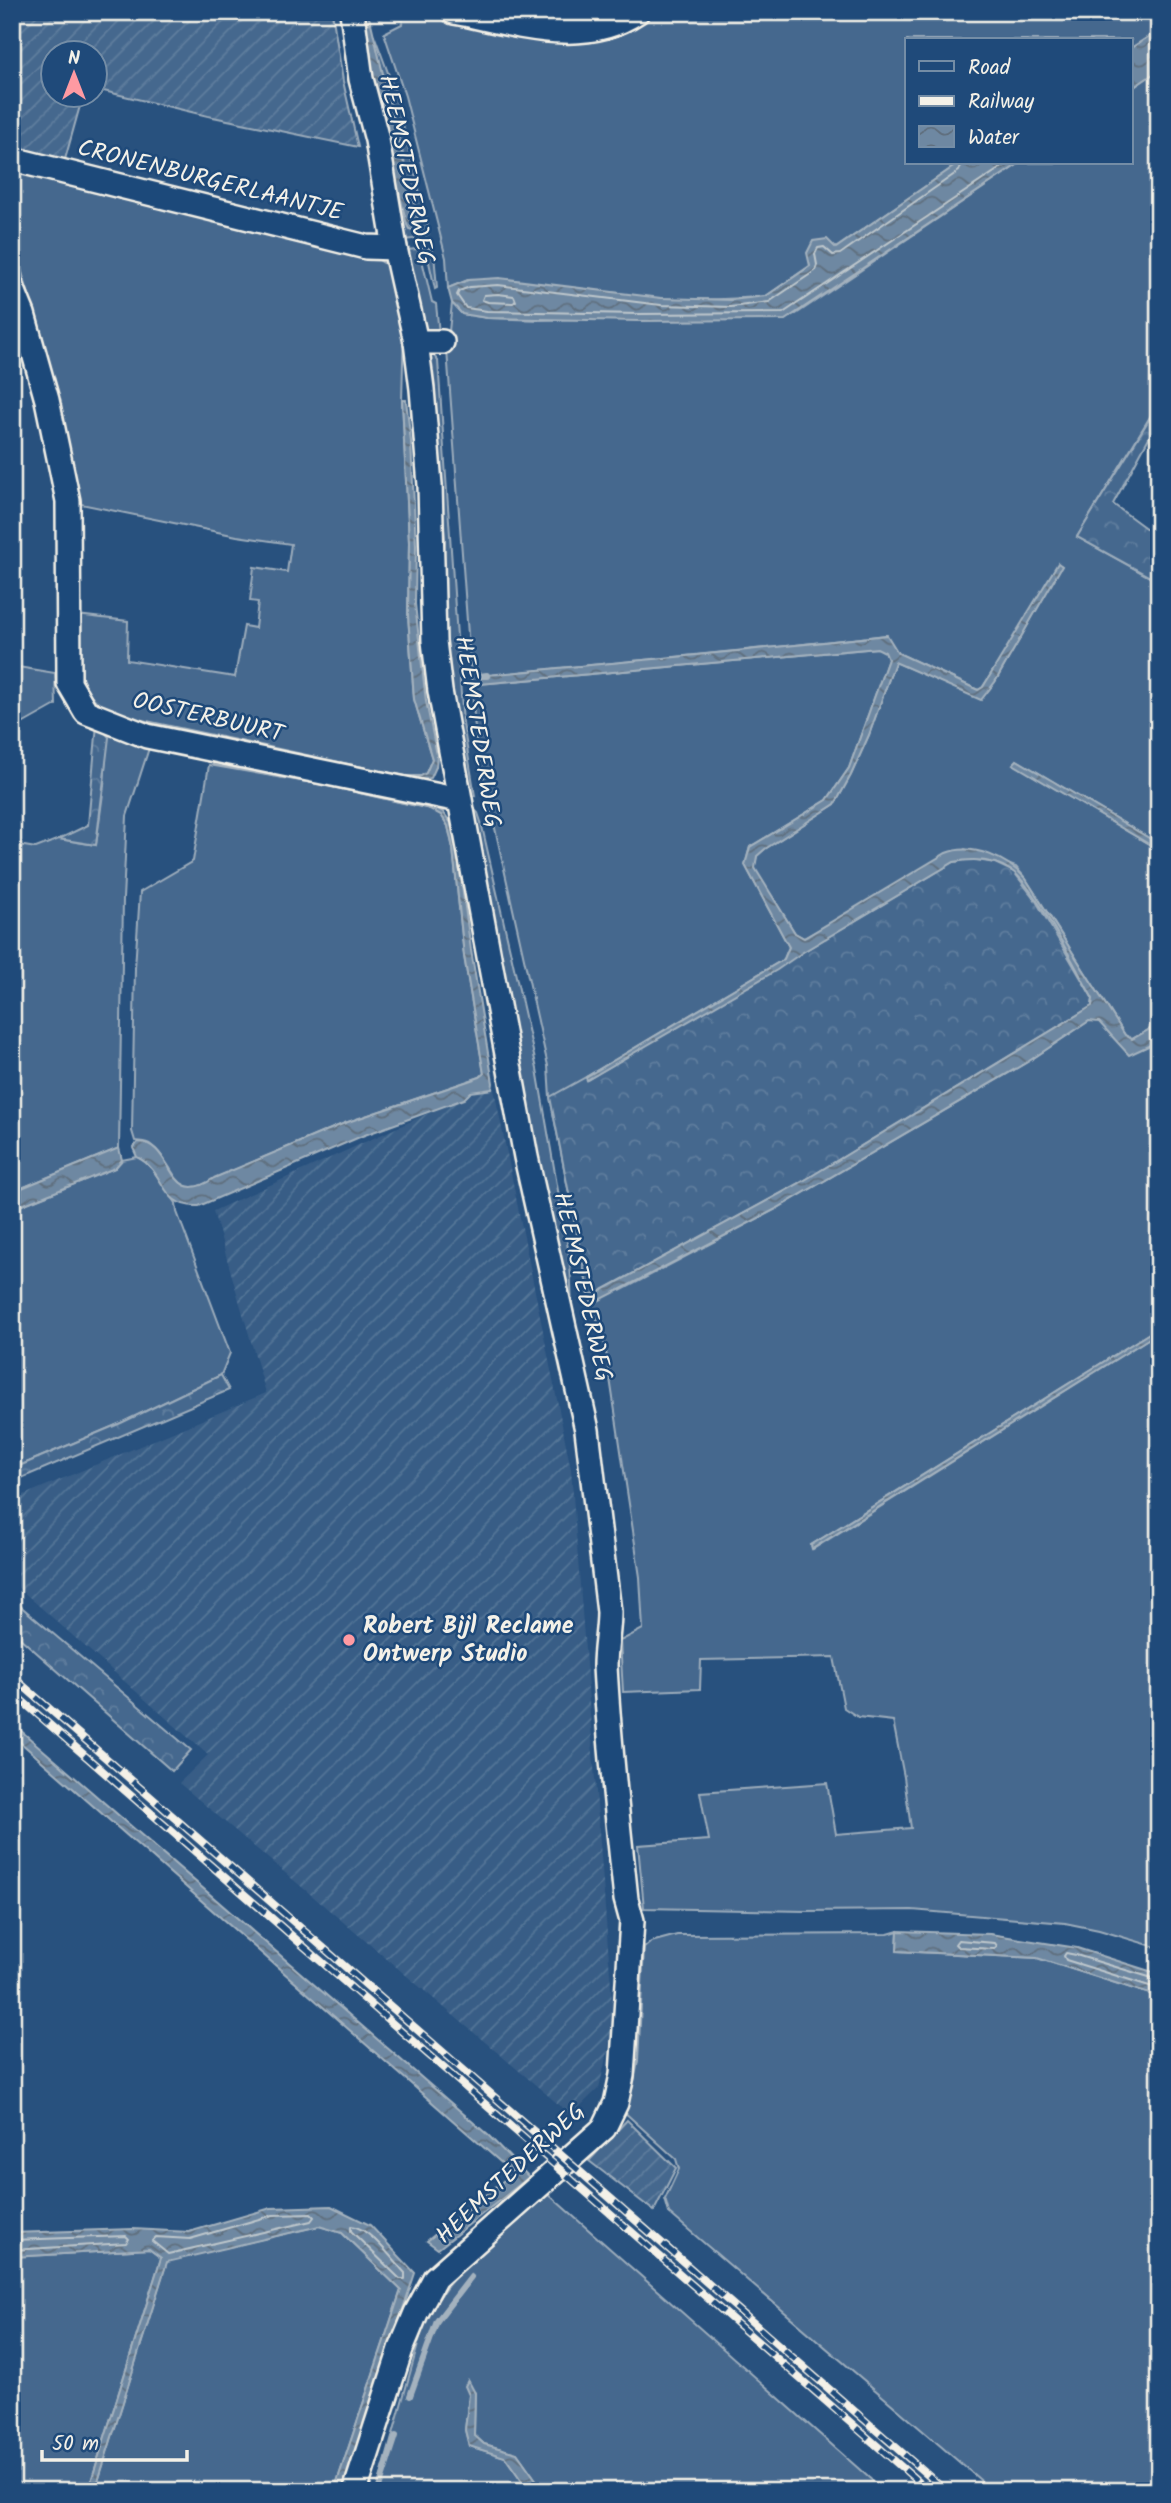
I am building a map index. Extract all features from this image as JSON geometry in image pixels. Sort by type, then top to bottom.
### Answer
[{"type":"street","name":"HEEMSTEDERWEG","points":[[352,12],[361,79],[377,140],[395,248],[416,342],[430,485],[434,641],[459,800],[526,1157],[587,1430],[609,1612],[605,1662],[619,1762],[626,1899],[637,1921],[622,2075],[616,2103],[604,2128],[435,2278],[415,2313],[401,2349],[355,2491]]},
{"type":"street","points":[[454,12],[555,31],[574,32],[611,26],[637,12]]},
{"type":"street","name":"CRONENBURGERLAANTJE","points":[[12,159],[366,247],[395,248]]},
{"type":"street","name":"OOSTERBUURT","points":[[12,287],[23,314],[47,400],[68,501],[69,683],[86,712],[147,736],[459,800]]},
{"type":"street","points":[[416,342],[442,342]]},
{"type":"shaded area","points":[[493,1084],[571,1469],[614,2024],[599,2088],[571,2115],[179,1783],[208,1755],[12,1582],[12,1500],[266,1393],[213,1211]]},
{"type":"green space","points":[[12,12],[332,12],[343,81],[358,147],[108,92],[108,38],[38,38],[38,108],[79,108],[64,163],[12,150]]},
{"type":"green space","points":[[380,12],[427,12],[553,36],[647,12],[1159,12],[1159,30],[1132,47],[1132,38],[905,38],[905,164],[958,164],[766,296],[692,299],[617,295],[468,280],[448,288],[446,258],[405,96],[384,33],[403,21],[389,15],[380,18]]},
{"type":"green space","points":[[367,13],[371,23],[367,24],[391,159],[409,229],[404,158],[376,40],[394,89],[429,230],[423,238],[403,240],[362,16]]},
{"type":"green space","points":[[1159,70],[1159,402],[1077,537],[1159,582],[1159,844],[1017,760],[1014,764],[1159,850],[1159,1024],[1132,1039],[1125,1035],[1016,867],[965,849],[804,938],[795,933],[754,868],[757,856],[765,849],[835,804],[869,735],[895,662],[981,699],[995,682],[1062,565],[982,688],[978,690],[898,653],[886,635],[480,676],[480,684],[878,648],[885,652],[888,659],[849,768],[827,800],[750,847],[745,865],[789,947],[784,959],[586,1077],[777,970],[954,862],[973,859],[995,863],[620,1291],[776,1209],[1029,1061],[1089,1021],[1099,1021],[1129,1054],[1159,1041],[1159,1327],[811,1545],[813,1549],[1159,1332],[1159,1948],[1065,1923],[912,1910],[644,1908],[638,1845],[709,1840],[700,1792],[827,1783],[836,1834],[911,1828],[893,1721],[858,1717],[844,1708],[834,1657],[701,1660],[700,1689],[623,1692],[620,1641],[643,1629],[640,1577],[605,1345],[589,1295],[550,1097],[548,1066],[476,743],[447,350],[452,303],[462,314],[541,320],[796,314],[1019,164],[1132,164],[1132,88]]},
{"type":"green space","points":[[12,166],[371,255],[388,266],[404,326],[402,400],[409,542],[408,615],[414,699],[432,759],[426,773],[421,776],[405,776],[136,720],[117,714],[92,697],[85,685],[78,659],[76,615],[128,621],[127,660],[235,677],[244,626],[255,628],[258,602],[250,601],[254,567],[287,572],[291,544],[237,536],[76,503],[69,453],[39,327],[12,240]]},
{"type":"green space","points":[[430,248],[434,254],[435,289],[429,262],[422,260],[432,302],[436,304],[439,334],[426,331],[423,326],[406,250]]},
{"type":"green space","points":[[430,351],[438,361],[463,724],[475,796],[467,795],[447,689],[442,582],[445,538],[426,356]]},
{"type":"green space","points":[[1159,408],[1159,419],[1113,504],[1159,538],[1159,582],[1077,537],[1153,413]]},
{"type":"green space","points":[[12,666],[55,673],[56,705],[15,728],[12,772]]},
{"type":"green space","points":[[97,724],[109,737],[96,845],[59,839],[88,825]]},
{"type":"green space","points":[[108,729],[151,742],[127,816],[119,1148],[12,1192],[12,844],[36,848],[59,839],[96,845]]},
{"type":"green space","points":[[209,765],[324,785],[431,809],[441,815],[448,826],[453,849],[464,956],[484,1073],[480,1077],[345,1123],[191,1187],[177,1178],[151,1145],[135,1141],[132,1131],[135,968],[140,892],[193,861]]},
{"type":"green space","points":[[472,807],[481,822],[537,1069],[570,1260],[572,1310],[524,1115]]},
{"type":"green space","points":[[971,859],[995,863],[1014,872],[1036,901],[1093,999],[1092,1006],[800,1183],[589,1295],[550,1097],[586,1077],[587,1080],[954,862]]},
{"type":"green space","points":[[137,1157],[148,1163],[176,1203],[177,1212],[230,1353],[221,1375],[121,1423],[12,1469],[12,1209],[115,1168],[122,1160]]},
{"type":"green space","points":[[221,1375],[229,1390],[12,1482],[12,1469],[121,1423]]},
{"type":"green space","points":[[12,1599],[191,1750],[172,1771],[12,1631]]},
{"type":"green space","points":[[898,1931],[897,1951],[1037,1958],[1159,1997],[1159,2491],[993,2491],[669,2213],[665,2199],[679,2169],[676,2159],[621,2109],[633,2087],[638,2061],[644,1948],[651,1942],[677,1935],[888,1934]]},
{"type":"green space","points":[[627,2120],[676,2168],[654,2211],[589,2161]]},
{"type":"green space","points":[[547,2193],[884,2491],[544,2491],[517,2453],[484,2444],[474,2435],[475,2393],[469,2395],[465,2430],[469,2446],[505,2457],[529,2491],[377,2491],[424,2323],[435,2303],[479,2252]]},
{"type":"green space","points":[[319,2226],[342,2233],[401,2290],[334,2491],[95,2491],[167,2261]]},
{"type":"green space","points":[[149,2249],[161,2258],[88,2491],[12,2491],[12,2257]]},
{"type":"water","points":[[371,23],[419,221],[420,226],[416,231],[409,229],[407,225],[367,60],[364,33],[367,24]]},
{"type":"water","points":[[1159,30],[1159,70],[1132,88],[1132,47]]},
{"type":"water","points":[[958,164],[1019,164],[785,320],[487,318],[462,314],[452,303],[448,288],[468,280],[499,278],[661,298],[731,300],[766,296],[810,266],[807,253],[813,241],[827,239],[836,248]]},
{"type":"water","points":[[402,400],[406,400],[411,442],[416,546],[415,604],[426,701],[437,755],[431,778],[407,778],[134,721],[133,718],[405,776],[421,776],[426,773],[432,759],[414,699],[408,615],[409,542]]},
{"type":"water","points":[[1058,563],[1062,566],[995,682],[981,700],[895,662],[869,735],[835,804],[765,849],[757,856],[755,868],[795,933],[804,938],[946,853],[967,850],[989,854],[1010,865],[1026,879],[1125,1035],[1132,1039],[1159,1024],[1159,1041],[1129,1055],[1099,1022],[1089,1021],[1029,1061],[776,1209],[600,1300],[599,1292],[800,1183],[1092,1006],[1093,999],[1055,930],[1021,879],[1012,871],[984,860],[954,862],[777,970],[587,1080],[586,1077],[784,959],[789,947],[745,865],[750,847],[827,800],[849,768],[888,659],[885,652],[877,648],[480,684],[479,676],[887,635],[898,653],[978,690],[983,687]]},
{"type":"water","points":[[1017,760],[1159,844],[1159,850],[1013,764]]},
{"type":"water","points":[[213,762],[431,805],[443,812],[451,823],[457,850],[493,1083],[492,1089],[471,1092],[464,1099],[362,1136],[199,1206],[186,1205],[170,1195],[154,1171],[137,1157],[133,1148],[138,1142],[150,1145],[159,1152],[179,1181],[187,1186],[198,1186],[345,1123],[484,1074],[464,956],[453,848],[448,826],[441,815],[430,809],[324,785],[213,765]]},
{"type":"water","points":[[119,1148],[122,1160],[115,1168],[12,1209],[12,1192]]},
{"type":"water","points":[[1159,1327],[1159,1332],[812,1549],[811,1545]]},
{"type":"water","points":[[12,1723],[489,2136],[529,2177],[438,2249],[427,2241],[513,2173],[12,1735]]},
{"type":"water","points":[[898,1931],[990,1934],[1077,1948],[1159,1974],[1159,1997],[1037,1958],[897,1951]]},
{"type":"water","points":[[331,2206],[370,2225],[415,2273],[342,2491],[334,2491],[401,2290],[342,2233],[319,2226],[167,2262],[95,2491],[88,2491],[161,2258],[149,2249],[12,2257],[12,2233],[133,2229],[189,2232],[271,2208]]},
{"type":"water","points":[[468,2380],[475,2393],[474,2435],[484,2444],[517,2453],[544,2491],[529,2491],[505,2457],[469,2446],[465,2430],[469,2395],[465,2386]]},
{"type":"waterway","points":[[487,675],[479,676],[487,676]]},
{"type":"waterway","points":[[410,2396],[437,2321],[471,2277]]},
{"type":"waterway","points":[[378,2491],[396,2436]]},
{"type":"railway","points":[[12,1676],[946,2491]]},
{"type":"railway","points":[[12,1692],[929,2491]]},
{"type":"place","name":"Robert Bijl Reclame Ontwerp Studio","points":[[349,1640]]}]
